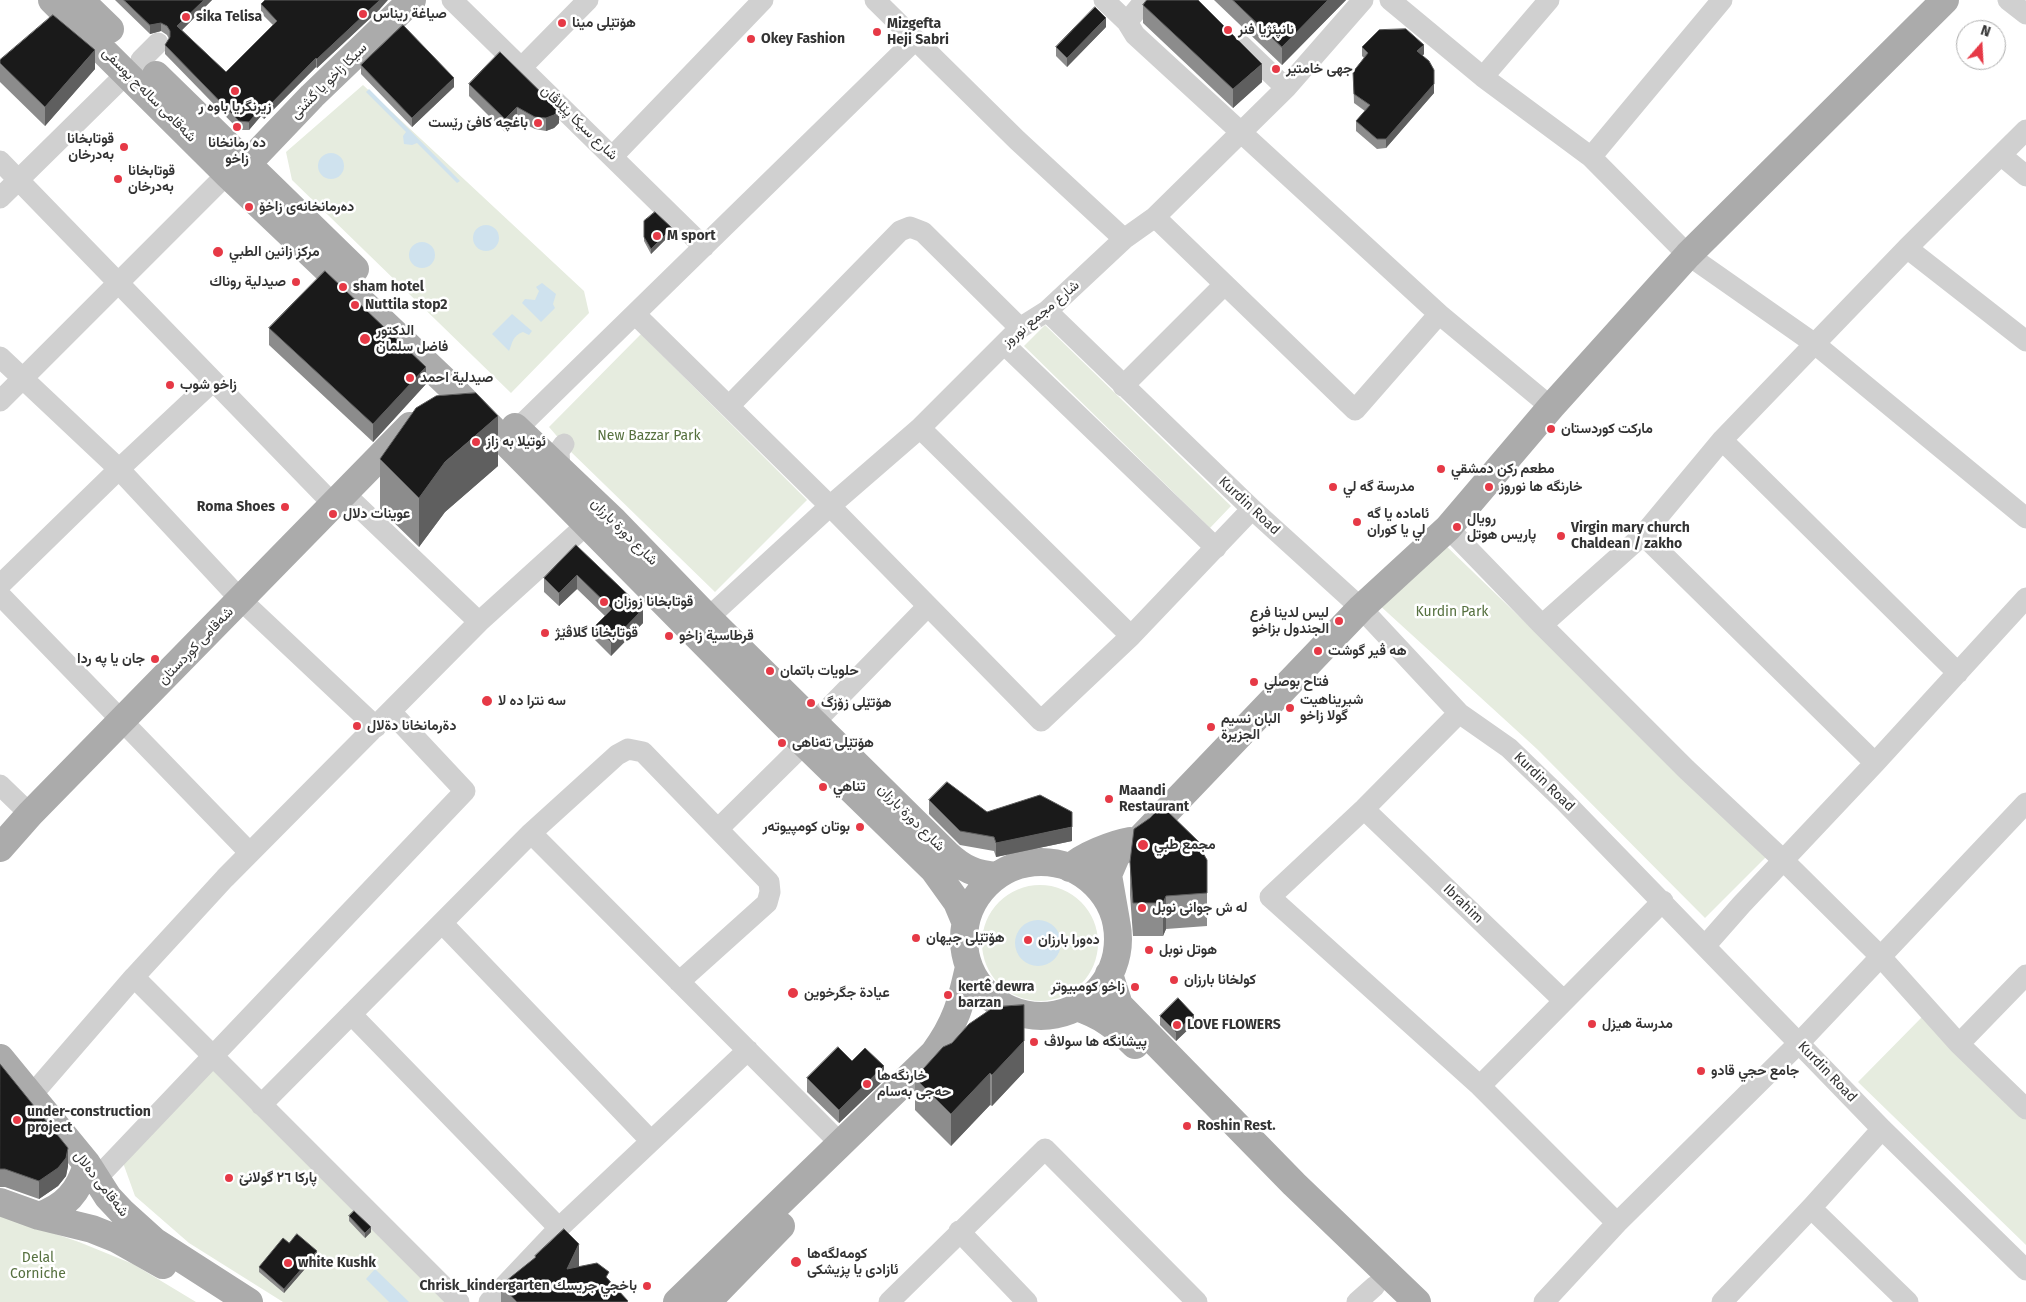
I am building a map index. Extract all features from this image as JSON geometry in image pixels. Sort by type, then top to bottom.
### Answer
[{"type":"main road","name":"شەقامی سالەح یوسفی","points":[[52,0],[142,59]]},
{"type":"main road","name":"شەقامی سالەح یوسفی","points":[[80,0],[142,59],[244,176]]},
{"type":"main road","name":"سیکا زاخو یا گشتى","points":[[244,176],[312,96],[412,0]]},
{"type":"main road","points":[[707,1302],[959,1044],[994,1020],[1027,1015],[1052,1015],[1076,1007],[1090,999],[1101,988],[1109,974],[1117,948],[1116,921],[1108,875],[1116,854],[1139,840],[1361,608],[1448,528],[1550,407],[1688,255],[1945,0]]},
{"type":"main road","name":"شارع دورة بارزان","points":[[244,176],[586,525],[809,733],[955,862],[975,872],[997,876]]},
{"type":"main road","name":"شارع دورة بارزان","points":[[244,176],[437,348],[517,429],[562,457],[614,521],[708,618],[809,733]]},
{"type":"main road","name":"شەقامی کوردستان","points":[[0,848],[30,814],[124,721],[450,386]]},
{"type":"main road","name":"شەقامی کوردستان","points":[[392,444],[444,420],[459,417],[485,422]]},
{"type":"main road","points":[[809,733],[934,870],[957,902],[965,921]]},
{"type":"main road","points":[[1070,868],[1076,862],[1111,845],[1139,840]]},
{"type":"main road","points":[[1027,1015],[1008,1009],[991,998],[977,983],[968,967],[964,949],[965,921],[974,900],[983,888],[997,876],[1014,867],[1033,863],[1052,863],[1070,868],[1086,877],[1099,889],[1109,904],[1116,921]]},
{"type":"main road","points":[[677,1302],[934,1053],[949,1032],[956,1016],[968,967]]},
{"type":"main road","points":[[1109,974],[1119,1005],[1294,1184],[1417,1302]]},
{"type":"main road","points":[[1076,1007],[1094,1012],[1110,1022],[1128,1038],[1374,1297]]},
{"type":"main road","name":"شەقامی دەلال","points":[[0,1058],[123,1213],[154,1241],[250,1302]]},
{"type":"main road","points":[[38,1216],[53,1211],[65,1203],[91,1172]]},
{"type":"main road","name":"شەقامی دەلال","points":[[0,1202],[38,1216],[65,1222],[117,1239],[142,1252],[219,1302]]},
{"type":"street","name":"شارع سيكا پێلاڤان","points":[[452,0],[704,247]]},
{"type":"street","points":[[522,67],[588,0]]},
{"type":"street","points":[[613,156],[763,0]]},
{"type":"street","points":[[1104,0],[1127,22],[1135,35],[1439,314],[1550,407]]},
{"type":"street","points":[[1127,22],[1145,0]]},
{"type":"street","name":"شارع مجمع نوروز","points":[[708,618],[830,506],[920,428],[1020,328],[1046,311],[1124,239],[1155,217],[1286,88],[1363,0]]},
{"type":"street","points":[[1390,0],[1483,77],[1591,157],[1688,255],[1815,344],[2026,518]]},
{"type":"street","points":[[1483,77],[1549,0]]},
{"type":"street","points":[[1591,157],[1722,0]]},
{"type":"street","points":[[2008,0],[2026,14]]},
{"type":"street","points":[[888,4],[915,40],[1017,140],[1124,239]]},
{"type":"street","points":[[1231,34],[1286,88]]},
{"type":"street","points":[[517,429],[636,315],[915,40]]},
{"type":"street","points":[[0,198],[142,59]]},
{"type":"street","points":[[1542,625],[1643,535],[1722,440],[1907,248],[2002,156],[2026,130]]},
{"type":"street","points":[[2002,156],[2026,176]]},
{"type":"street","points":[[0,161],[213,381],[339,499],[479,622]]},
{"type":"street","points":[[0,401],[118,282],[244,176]]},
{"type":"street","points":[[1155,217],[1355,410],[1439,314]]},
{"type":"street","points":[[728,406],[900,231],[910,227],[923,232],[1020,328]]},
{"type":"street","points":[[1907,248],[2026,341]]},
{"type":"street","points":[[1122,386],[1224,285]]},
{"type":"street","name":"Kurdin Road","points":[[1046,311],[1252,509],[1361,608],[1459,713],[1510,748],[1662,901],[1882,1129],[2026,1270]]},
{"type":"street","points":[[636,315],[830,506],[1041,722],[1131,636],[1252,509]]},
{"type":"street","points":[[1004,344],[1216,548]]},
{"type":"street","points":[[0,357],[119,469],[241,600],[376,727]]},
{"type":"street","points":[[0,585],[213,381]]},
{"type":"street","points":[[920,428],[1131,636]]},
{"type":"street","points":[[1722,440],[1958,673]]},
{"type":"street","points":[[30,1097],[134,977],[250,853],[479,622],[586,525]]},
{"type":"street","points":[[1448,528],[1686,769],[1783,860],[1880,956],[1959,1044],[2026,1109]]},
{"type":"street","points":[[1643,535],[1875,763]]},
{"type":"street","points":[[0,594],[250,853]]},
{"type":"street","points":[[1705,946],[2026,598]]},
{"type":"street","points":[[718,829],[928,606]]},
{"type":"street","points":[[91,1172],[213,1056],[465,791],[391,712]]},
{"type":"street","points":[[1459,713],[1364,808],[1270,897],[1480,1086],[1617,1223]]},
{"type":"street","points":[[261,1106],[531,833],[618,755],[628,749],[643,752],[769,882],[770,892],[767,903],[679,982]]},
{"type":"street","points":[[0,785],[30,814]]},
{"type":"street","points":[[1544,1302],[1617,1223],[1799,1043],[2026,803]]},
{"type":"street","name":"Ibrahim","points":[[1364,808],[1563,1000]]},
{"type":"street","points":[[531,833],[840,1142]]},
{"type":"street","points":[[1480,1086],[1662,901]]},
{"type":"street","points":[[443,924],[650,1140]]},
{"type":"street","points":[[1959,1044],[2026,976]]},
{"type":"street","points":[[134,977],[459,1302]]},
{"type":"street","points":[[350,1014],[559,1228]]},
{"type":"street","points":[[489,1302],[559,1228],[650,1140],[748,1050]]},
{"type":"street","points":[[1732,1299],[1882,1129]]},
{"type":"street","points":[[888,1302],[1045,1149],[1197,1302]]},
{"type":"street","points":[[1811,1208],[1908,1302]]},
{"type":"street","points":[[959,1231],[1027,1302]]},
{"type":"green space","points":[[363,85],[584,291],[589,313],[511,393],[292,180],[286,152]]},
{"type":"green space","points":[[1045,325],[1231,506],[1210,528],[1024,346]]},
{"type":"green space","name":"New Bazzar Park","points":[[641,334],[807,500],[715,592],[568,449],[549,427]]},
{"type":"green space","name":"Kurdin Park","points":[[1440,540],[1767,856],[1705,918],[1537,749],[1377,603]]},
{"type":"green space","points":[[1040,885],[1062,890],[1081,902],[1093,921],[1098,943],[1093,965],[1081,984],[1062,996],[1040,1001],[1018,996],[999,984],[987,965],[982,943],[987,921],[999,902],[1018,890]]},
{"type":"green space","points":[[1923,1016],[2026,1116],[2026,1245],[1858,1082]]},
{"type":"green space","name":"پارکا ٢٦ گولانێ","points":[[215,1067],[455,1302],[283,1302],[189,1243],[135,1196],[122,1160]]},
{"type":"green space","name":"Delal Corniche","points":[[0,1215],[79,1242],[133,1264],[196,1302],[0,1302]]},
{"type":"water","points":[[369,89],[460,181],[457,183],[417,143],[412,145],[404,144],[403,136],[406,132],[366,92]]},
{"type":"water","points":[[331,153],[340,157],[344,166],[340,175],[331,179],[322,175],[318,166],[322,157]]},
{"type":"water","points":[[486,225],[496,228],[499,238],[496,248],[486,251],[476,248],[473,238],[476,228]]},
{"type":"water","points":[[422,242],[431,246],[435,255],[431,264],[422,268],[413,264],[409,255],[413,246]]},
{"type":"water","points":[[542,283],[556,294],[553,304],[555,308],[541,322],[522,303],[525,299],[535,300],[539,291],[536,287]]},
{"type":"water","points":[[512,314],[532,331],[529,335],[523,332],[517,335],[509,351],[492,334]]},
{"type":"water","points":[[1033,920],[1043,920],[1057,930],[1061,943],[1057,956],[1051,962],[1043,966],[1033,966],[1019,956],[1015,948],[1015,938],[1025,924]]},
{"type":"water","points":[[375,1269],[409,1302],[389,1302],[366,1279]]},
{"type":"building","points":[[124,0],[204,0],[177,26],[226,72],[277,21],[261,4],[265,0],[380,0],[316,58],[264,111],[261,108],[249,122],[239,121],[165,45],[170,37],[170,31],[167,26],[161,23],[150,25]]},
{"type":"building","points":[[1147,0],[1198,0],[1262,64],[1233,89],[1143,5]]},
{"type":"building","points":[[1233,0],[1328,0],[1282,47]]},
{"type":"building","points":[[1095,7],[1106,18],[1067,58],[1056,47]]},
{"type":"building","points":[[53,15],[95,50],[45,107],[0,63],[0,60]]},
{"type":"building","points":[[403,25],[454,78],[412,118],[361,65]]},
{"type":"building","points":[[1406,29],[1424,45],[1417,51],[1429,61],[1434,70],[1434,84],[1386,139],[1377,139],[1356,121],[1370,105],[1354,94],[1353,72],[1368,53],[1362,47],[1379,30]]},
{"type":"building","points":[[500,52],[559,110],[554,115],[546,118],[535,117],[517,107],[505,119],[469,84]]},
{"type":"building","name":"M sport","points":[[655,212],[672,228],[651,249],[644,237],[644,221]]},
{"type":"building","points":[[325,271],[426,367],[373,424],[269,328]]},
{"type":"building","points":[[476,393],[498,416],[445,462],[419,498],[380,459],[416,408],[436,396]]},
{"type":"building","points":[[576,545],[643,609],[611,642],[595,626],[612,609],[577,575],[559,593],[544,578]]},
{"type":"building","points":[[947,782],[987,812],[1040,795],[1072,812],[1072,827],[996,843],[994,837],[960,831],[929,800]]},
{"type":"building","points":[[1162,806],[1200,843],[1200,848],[1207,860],[1207,893],[1166,896],[1163,903],[1133,903],[1130,862],[1134,829],[1150,818]]},
{"type":"building","points":[[1178,998],[1194,1015],[1176,1032],[1160,1016]]},
{"type":"building","points":[[1024,1005],[1024,1041],[951,1114],[915,1078],[943,1047],[952,1043],[969,1024],[994,1007]]},
{"type":"building","points":[[838,1047],[852,1061],[865,1048],[884,1066],[839,1110],[807,1078]]},
{"type":"building","name":"under-construction project","points":[[0,1064],[68,1148],[66,1158],[58,1168],[39,1181],[0,1169]]},
{"type":"building","points":[[354,1211],[371,1227],[365,1233],[349,1216]]},
{"type":"building","points":[[564,1229],[579,1244],[567,1269],[597,1263],[609,1272],[606,1277],[627,1302],[517,1302],[501,1285],[536,1257]]},
{"type":"building","name":"white Kushk","points":[[297,1234],[317,1251],[284,1289],[259,1267],[283,1238],[289,1243]]},
{"type":"place","name":"صياغة ريناس","points":[[363,14]]},
{"type":"place","name":"sika Telisa","points":[[186,17]]},
{"type":"place","name":"هۆتێلی مینا","points":[[562,23]]},
{"type":"place","name":"نانپئژيا فنر","points":[[1228,30]]},
{"type":"place","name":"Mizgefta Heji Sabri","points":[[877,32]]},
{"type":"place","name":"Okey Fashion","points":[[751,39]]},
{"type":"place","name":"جهى خامتير","points":[[1276,69]]},
{"type":"place","name":"زيرنگريا باوه ر","points":[[235,91]]},
{"type":"place","name":"باغچه‌ كافێ رێست","points":[[538,123]]},
{"type":"place","name":"ده رمانخانا زاخو","points":[[237,127]]},
{"type":"place","name":"قوتابخانا بەدرخان","points":[[124,147]]},
{"type":"place","name":"قوتابخانا به‌درخان","points":[[118,179]]},
{"type":"place","name":"دەرمانخانەی زاخۆ","points":[[249,207]]},
{"type":"place","name":"M sport","points":[[657,236]]},
{"type":"place","name":"مركز زانين الطبي","points":[[218,252]]},
{"type":"place","name":"صيدلية روناك","points":[[296,282]]},
{"type":"place","name":"sham hotel","points":[[343,287]]},
{"type":"place","name":"Nuttila stop2","points":[[355,305]]},
{"type":"place","name":"الدكتور فاضل سلمان","points":[[365,339]]},
{"type":"place","name":"صيدلية احمد","points":[[410,378]]},
{"type":"place","name":"زاخو شوب","points":[[170,385]]},
{"type":"place","name":"ماركت كوردستان","points":[[1551,429]]},
{"type":"place","name":"ئوتيلا به زاز","points":[[476,442]]},
{"type":"place","name":"مطعم ركن دمشقي","points":[[1441,469]]},
{"type":"place","name":"مدرسة گه لي","points":[[1333,487]]},
{"type":"place","name":"خارنگه ها نوروز","points":[[1489,487]]},
{"type":"place","name":"Roma Shoes","points":[[285,507]]},
{"type":"place","name":"عوينات دلال","points":[[333,514]]},
{"type":"place","name":"ئاماده يا گه لي يا كوران","points":[[1357,522]]},
{"type":"place","name":"رويال پاريس هوتل","points":[[1457,527]]},
{"type":"place","name":"Virgin mary church Chaldean / zakho","points":[[1561,536]]},
{"type":"place","name":"قوتابخانا زوزان","points":[[604,602]]},
{"type":"place","name":"ليس لدينا فرع الجندول بزاخو","points":[[1339,621]]},
{"type":"place","name":"قوتابخانا گلاڤێژ","points":[[545,633]]},
{"type":"place","name":"قرطاسية زاخو","points":[[669,636]]},
{"type":"place","name":"هه ڤير گوشت","points":[[1318,651]]},
{"type":"place","name":"جان يا په ردا","points":[[155,659]]},
{"type":"place","name":"حلويات باتمان","points":[[770,671]]},
{"type":"place","name":"فتاح بوصلي","points":[[1254,682]]},
{"type":"place","name":"سه نترا ده لا","points":[[487,701]]},
{"type":"place","name":"هۆتێلی زۆزگ","points":[[811,703]]},
{"type":"place","name":"شيريناهيت گولا زاخو","points":[[1290,708]]},
{"type":"place","name":"دةرمانخانا دةلال","points":[[357,726]]},
{"type":"place","name":"البان نسيم الجزيرة","points":[[1211,727]]},
{"type":"place","name":"هۆتێلی تەناهی","points":[[782,743]]},
{"type":"place","name":"تناهي","points":[[823,787]]},
{"type":"place","name":"Maandi Restaurant","points":[[1109,799]]},
{"type":"place","name":"بوتان كومپیوتەر","points":[[860,827]]},
{"type":"place","name":"مجمع طبي","points":[[1143,845]]},
{"type":"place","name":"له ش جوانى نوبل","points":[[1142,908]]},
{"type":"place","name":"هۆتێلی جیهان","points":[[916,938]]},
{"type":"place","name":"دەورا بارزان","points":[[1028,940]]},
{"type":"place","name":"هوتل نوبل","points":[[1149,950]]},
{"type":"place","name":"كولخانا بارزان","points":[[1174,980]]},
{"type":"place","name":"زاخو كومبيوتر","points":[[1135,987]]},
{"type":"place","name":"عيادة جگرخوين","points":[[793,993]]},
{"type":"place","name":"kertê dewra barzan","points":[[948,995]]},
{"type":"place","name":"مدرسة هيزل","points":[[1592,1024]]},
{"type":"place","name":"LOVE FLOWERS","points":[[1177,1025]]},
{"type":"place","name":"پيشانگه ها سولاڤ","points":[[1034,1042]]},
{"type":"place","name":"جامع حجي قادو","points":[[1701,1071]]},
{"type":"place","name":"خارنگەها حەجى بەسام","points":[[867,1084]]},
{"type":"place","name":"under-construction project","points":[[17,1120]]},
{"type":"place","name":"Roshin Rest.","points":[[1187,1126]]},
{"type":"place","name":"پارکا ٢٦ گولانێ","points":[[229,1178]]},
{"type":"place","name":"کومەلگەھا ئازادی یا پزیشکی","points":[[796,1262]]},
{"type":"place","name":"white Kushk","points":[[288,1263]]},
{"type":"place","name":"Chrisk_kindergarten باخجي جريسك","points":[[647,1286]]}]
